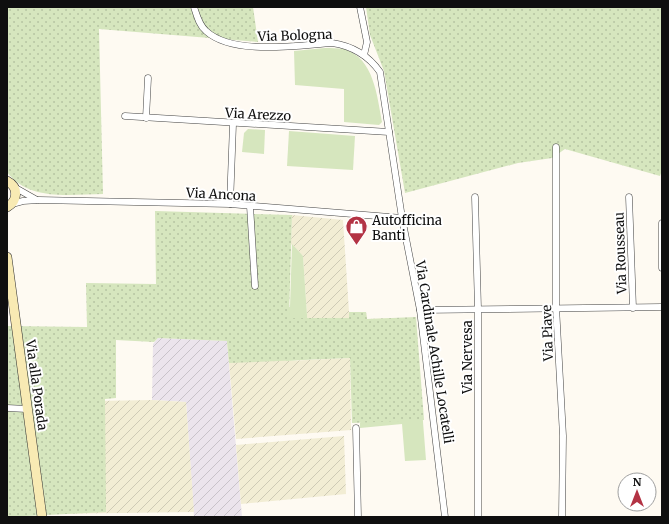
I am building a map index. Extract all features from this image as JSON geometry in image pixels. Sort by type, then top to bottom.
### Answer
[{"type":"street","name":"Via Bologna","points":[[194,7],[198,20],[207,32],[224,40],[244,46],[261,48],[332,44],[343,45],[364,55]]},
{"type":"street","points":[[360,7],[367,42],[364,55]]},
{"type":"street","name":"Via Cardinale Achille Locatelli","points":[[364,55],[380,72],[402,218],[420,310],[445,517]]},
{"type":"street","points":[[146,118],[148,78]]},
{"type":"street","name":"Via Arezzo","points":[[125,116],[233,124],[389,132]]},
{"type":"street","points":[[230,204],[233,124]]},
{"type":"street","name":"Via Piave","points":[[556,147],[556,307],[563,436],[562,517]]},
{"type":"street","points":[[9,182],[16,198],[9,207]]},
{"type":"street","name":"Via Ancona","points":[[9,182],[38,200]]},
{"type":"street","name":"Via Nervesa","points":[[475,197],[478,309],[478,517]]},
{"type":"street","name":"Via Rousseau","points":[[629,197],[633,308]]},
{"type":"street","name":"Via Ancona","points":[[9,207],[23,201],[38,200],[230,204],[402,218]]},
{"type":"street","points":[[250,206],[255,286]]},
{"type":"street","points":[[662,223],[662,268]]},
{"type":"street","name":"Via alla Porada","points":[[7,257],[42,517]]},
{"type":"street","points":[[420,310],[556,307],[662,307]]},
{"type":"street","points":[[7,408],[27,409]]},
{"type":"street","points":[[356,428],[358,517]]},
{"type":"shaded area","points":[[292,215],[343,220],[349,312],[366,312],[367,319],[401,318],[350,357],[310,359],[303,256],[291,244]]},
{"type":"shaded area","points":[[281,307],[286,361],[350,358],[351,430],[236,439],[227,341]]},
{"type":"shaded area","points":[[158,338],[227,341],[242,517],[194,517],[186,402],[152,400],[153,344]]},
{"type":"shaded area","points":[[152,400],[186,402],[194,512],[51,514],[36,402]]},
{"type":"shaded area","points":[[344,436],[346,494],[241,504],[236,445]]},
{"type":"green space","points":[[7,7],[253,7],[258,42],[99,29],[103,194],[51,194],[27,188],[16,182],[7,172]]},
{"type":"green space","points":[[366,7],[662,7],[662,170],[660,176],[565,149],[552,158],[518,163],[405,193],[384,71],[370,35]]},
{"type":"green space","points":[[325,48],[344,49],[354,54],[368,69],[376,90],[382,122],[379,125],[344,122],[344,89],[295,85],[294,51]]},
{"type":"green space","points":[[248,129],[265,130],[264,154],[242,152],[244,133]]},
{"type":"green space","points":[[289,131],[355,136],[353,170],[287,166]]},
{"type":"green space","points":[[155,211],[292,215],[289,318],[349,318],[349,312],[366,312],[367,319],[416,317],[424,420],[352,423],[350,358],[229,363],[227,341],[158,338],[154,342],[116,340],[116,398],[105,399],[106,512],[7,517],[7,326],[87,327],[86,283],[156,284]]},
{"type":"green space","points":[[292,244],[303,256],[310,359],[286,361],[281,307],[290,307]]},
{"type":"green space","points":[[418,358],[426,460],[405,461],[402,424],[360,428],[360,423]]},
{"type":"place","name":"Autofficina Banti","points":[[357,246]]}]
